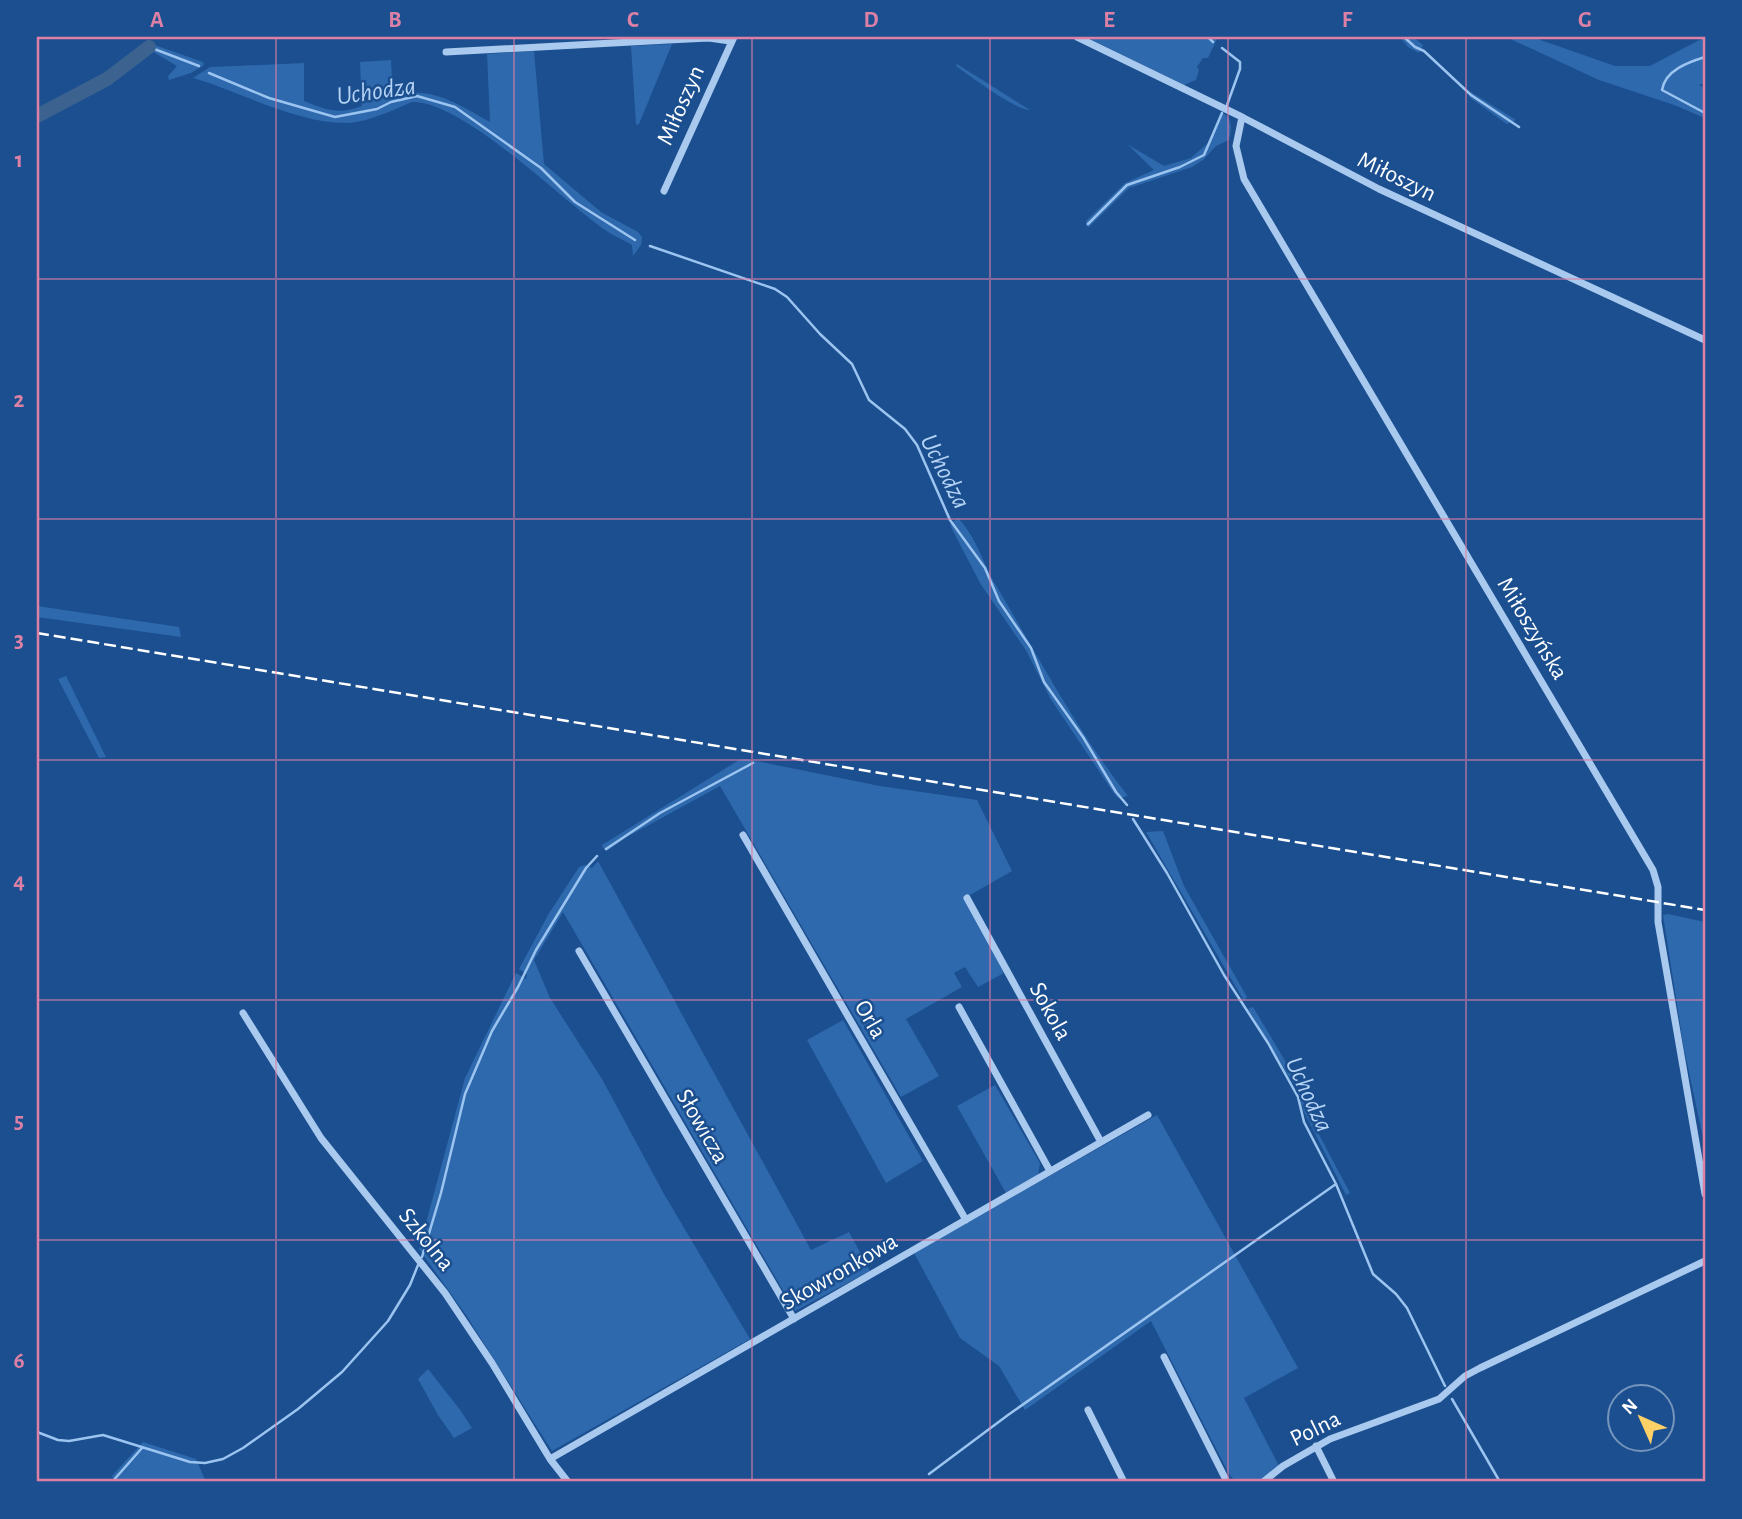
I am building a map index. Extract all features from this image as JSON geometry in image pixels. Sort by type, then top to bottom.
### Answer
[{"type":"street","name":"Miłoszyn","points":[[1077,37],[1242,117],[1368,183],[1705,340]]},
{"type":"street","name":"Miłoszyn","points":[[664,191],[732,39]]},
{"type":"street","points":[[446,52],[732,39]]},
{"type":"street","name":"Miłoszyńska","points":[[1242,117],[1236,146],[1244,179],[1653,870],[1658,887],[1658,922],[1705,1194]]},
{"type":"street","name":"Orla","points":[[743,835],[965,1220]]},
{"type":"street","name":"Sokola","points":[[967,898],[1101,1142]]},
{"type":"street","name":"Słowicza","points":[[579,951],[794,1319]]},
{"type":"street","points":[[959,1007],[1050,1171]]},
{"type":"street","name":"Szkolna","points":[[243,1013],[321,1138],[445,1293],[492,1363],[550,1459],[568,1482]]},
{"type":"street","name":"Skowronkowa","points":[[550,1459],[1148,1115]]},
{"type":"street","name":"Polna","points":[[1263,1482],[1316,1446],[1439,1399],[1465,1376],[1480,1368],[1705,1261]]},
{"type":"street","points":[[1164,1357],[1227,1482]]},
{"type":"street","points":[[1088,1410],[1124,1482]]},
{"type":"street","points":[[1316,1446],[1334,1482]]},
{"type":"shaded area","points":[[1086,37],[1218,37],[1208,58],[1203,58],[1197,67],[1199,70],[1196,80],[1184,85]]},
{"type":"shaded area","points":[[1400,37],[1413,37],[1423,45],[1419,53],[1408,47]]},
{"type":"shaded area","points":[[1506,37],[1532,37],[1615,66],[1650,66],[1705,37],[1705,83],[1699,85],[1705,88],[1705,118],[1599,80]]},
{"type":"shaded area","points":[[146,42],[203,62],[204,65],[191,73],[169,80],[168,76],[177,66],[150,50],[111,82],[37,122],[37,113],[108,76]]},
{"type":"shaded area","points":[[672,44],[639,124],[636,125],[631,46]]},
{"type":"shaded area","points":[[534,51],[544,164],[601,212],[638,232],[642,237],[641,245],[633,256],[632,245],[589,218],[513,155],[458,118],[434,106],[412,102],[365,120],[350,123],[331,122],[291,113],[193,78],[210,67],[304,63],[304,101],[339,111],[362,106],[360,62],[391,60],[393,96],[406,93],[432,94],[456,103],[490,122],[487,54]]},
{"type":"shaded area","points":[[957,64],[1030,110],[1014,105],[993,92],[956,66]]},
{"type":"shaded area","points":[[1471,92],[1516,120],[1507,124],[1469,97]]},
{"type":"shaded area","points":[[1221,112],[1228,117],[1231,124],[1229,140],[1216,146],[1192,167],[1129,188],[1089,227],[1086,226],[1086,221],[1125,183],[1154,170],[1127,144],[1164,166],[1191,158],[1209,142]]},
{"type":"shaded area","points":[[958,518],[970,534],[992,578],[1059,694],[1128,796],[1118,798],[1113,792],[1050,698],[1027,652],[980,583],[953,531],[950,524]]},
{"type":"shaded area","points":[[37,606],[179,627],[181,637],[37,617]]},
{"type":"shaded area","points":[[66,676],[106,757],[99,758],[58,679]]},
{"type":"shaded area","points":[[746,759],[880,786],[977,800],[1012,871],[965,898],[1004,973],[978,987],[965,967],[954,973],[962,987],[906,1019],[939,1076],[901,1097],[720,786],[627,837],[607,851],[603,848],[602,845],[739,760]]},
{"type":"shaded area","points":[[1163,831],[1184,886],[1247,997],[1244,1001],[1146,832]]},
{"type":"shaded area","points":[[598,861],[811,1250],[849,1232],[870,1271],[795,1311],[563,912],[534,960],[550,998],[602,1079],[664,1194],[750,1339],[552,1451],[466,1315],[419,1249],[465,1078],[516,973],[526,979],[527,974],[519,969],[548,915],[579,867],[585,865],[592,868]]},
{"type":"shaded area","points":[[1663,915],[1705,922],[1705,1147],[1684,1049]]},
{"type":"shaded area","points":[[1253,1007],[1303,1091],[1315,1127],[1350,1193],[1346,1195],[1304,1112],[1297,1090],[1248,1009]]},
{"type":"shaded area","points":[[843,1020],[923,1161],[886,1183],[807,1040]]},
{"type":"shaded area","points":[[995,1085],[1040,1163],[1038,1175],[1006,1193],[957,1106]]},
{"type":"shaded area","points":[[1157,1115],[1298,1368],[1244,1398],[1279,1466],[1257,1482],[1237,1482],[1230,1476],[1151,1321],[1025,1410],[999,1366],[960,1338],[914,1253]]},
{"type":"shaded area","points":[[428,1369],[472,1428],[454,1438],[418,1379]]},
{"type":"shaded area","points":[[143,1442],[196,1459],[206,1482],[115,1482],[112,1476]]},
{"type":"waterway","points":[[1208,37],[1213,42]]},
{"type":"waterway","points":[[1404,37],[1424,51],[1471,95],[1519,127]]},
{"type":"waterway","name":"Uchodza","points":[[151,45],[149,47],[199,66]]},
{"type":"waterway","points":[[37,116],[107,79],[149,47]]},
{"type":"waterway","points":[[1222,48],[1240,62],[1227,105]]},
{"type":"waterway","points":[[1705,57],[1685,64],[1673,72],[1662,90],[1705,113]]},
{"type":"waterway","name":"Uchodza","points":[[209,73],[269,98],[335,117],[377,109],[391,102],[417,96],[455,107],[541,168],[575,202],[635,240]]},
{"type":"waterway","points":[[1088,224],[1127,185],[1180,167],[1204,155],[1222,113]]},
{"type":"waterway","name":"Uchodza","points":[[650,246],[775,289],[787,297],[852,364],[869,400],[905,429],[917,445],[950,520],[985,568],[999,601],[1031,648],[1044,682],[1127,805]]},
{"type":"waterway","points":[[606,849],[660,813],[753,763]]},
{"type":"waterway","name":"Uchodza","points":[[1133,819],[1298,1097],[1304,1122],[1336,1184],[1373,1274],[1396,1294],[1407,1308],[1445,1386]]},
{"type":"waterway","points":[[422,1257],[465,1094],[492,1031],[536,950],[586,868],[597,856]]},
{"type":"waterway","points":[[929,1474],[1008,1415],[1336,1184]]},
{"type":"waterway","points":[[37,1432],[69,1441],[103,1435],[190,1462],[205,1463],[223,1459],[298,1409],[342,1372],[388,1321],[410,1285],[418,1265]]},
{"type":"waterway","name":"Uchodza","points":[[1452,1399],[1500,1482]]},
{"type":"waterway","points":[[112,1482],[142,1448]]},
{"type":"railway","points":[[37,633],[1705,910]]}]
